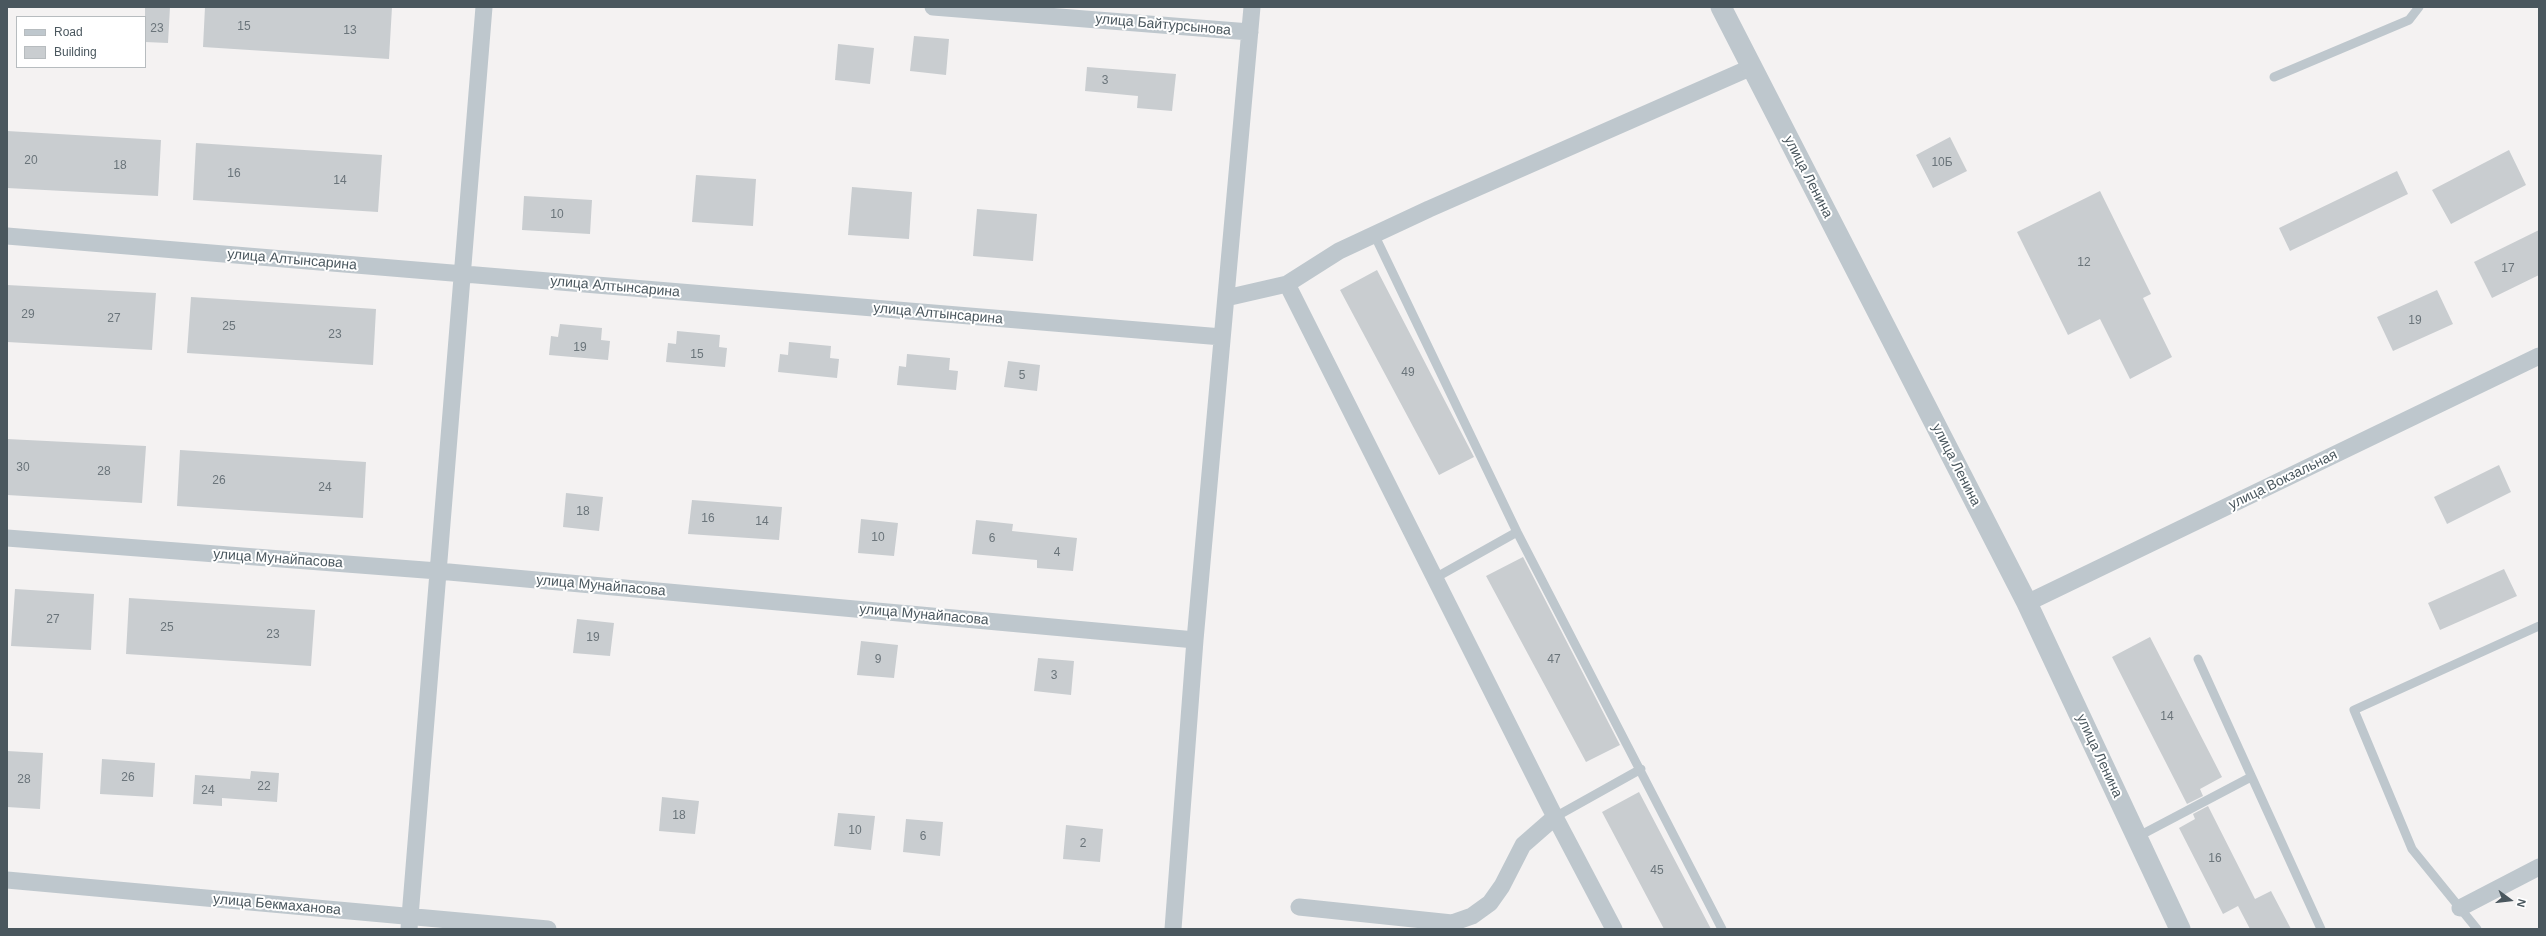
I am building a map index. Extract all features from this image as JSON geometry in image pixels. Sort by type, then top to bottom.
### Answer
[{"type":"street","points":[[409,923],[484,7]]},
{"type":"street","name":"улица Байтурсынова","points":[[933,7],[1250,32]]},
{"type":"street","points":[[1172,929],[1195,640],[1252,7]]},
{"type":"street","name":"улица Ленина","points":[[1721,7],[2027,603],[2180,929]]},
{"type":"street","points":[[1226,298],[1287,284],[1339,252],[1374,234],[1752,67]]},
{"type":"street","name":"улица Алтынсарина","points":[[7,236],[1222,337]]},
{"type":"street","points":[[1287,284],[1554,817],[1614,929]]},
{"type":"street","name":"улица Вокзальная","points":[[2027,603],[2539,356]]},
{"type":"street","name":"улица Мунайпасова","points":[[7,538],[438,571],[1195,640]]},
{"type":"street","points":[[1299,906],[1452,923],[1472,916],[1490,903],[1502,886],[1523,846],[1554,817]]},
{"type":"street","points":[[2460,908],[2539,867]]},
{"type":"street","name":"улица Бекмаханова","points":[[7,880],[409,923],[548,929]]},
{"type":"lane","points":[[2274,77],[2409,20],[2419,7]]},
{"type":"lane","points":[[1374,234],[1517,532],[1641,769],[1722,929]]},
{"type":"lane","points":[[1435,578],[1517,532]]},
{"type":"lane","points":[[2477,929],[2412,849],[2354,710],[2539,626]]},
{"type":"lane","points":[[2198,659],[2321,929]]},
{"type":"lane","points":[[1554,817],[1641,769]]},
{"type":"lane","points":[[2137,838],[2251,777]]},
{"type":"building","points":[[145,7],[170,7],[168,43],[146,42]]},
{"type":"building","points":[[205,7],[392,7],[389,59],[203,47]]},
{"type":"building","points":[[914,36],[949,39],[946,75],[910,71]]},
{"type":"building","points":[[838,44],[874,48],[870,84],[835,80]]},
{"type":"building","points":[[1087,67],[1176,74],[1172,111],[1137,108],[1138,96],[1085,91]]},
{"type":"building","points":[[7,131],[161,140],[158,196],[7,188]]},
{"type":"building","points":[[1950,137],[1967,171],[1933,188],[1916,155]]},
{"type":"building","points":[[196,143],[382,155],[378,212],[193,200]]},
{"type":"building","points":[[2509,150],[2526,185],[2451,224],[2432,190]]},
{"type":"building","points":[[2397,171],[2408,194],[2290,251],[2279,228]]},
{"type":"building","points":[[696,175],[756,179],[753,226],[692,222]]},
{"type":"building","points":[[852,187],[912,192],[909,239],[848,235]]},
{"type":"building","points":[[2100,191],[2151,294],[2143,298],[2172,357],[2130,379],[2100,319],[2068,335],[2017,232]]},
{"type":"building","points":[[524,196],[592,200],[590,234],[522,230]]},
{"type":"building","points":[[977,209],[1037,214],[1033,261],[973,256]]},
{"type":"building","points":[[2539,230],[2539,275],[2492,298],[2474,262]]},
{"type":"building","points":[[1377,270],[1474,457],[1439,475],[1340,290]]},
{"type":"building","points":[[7,285],[156,293],[152,350],[7,342]]},
{"type":"building","points":[[2437,290],[2453,324],[2393,351],[2377,317]]},
{"type":"building","points":[[191,297],[376,309],[373,365],[187,353]]},
{"type":"building","points":[[560,324],[602,328],[601,340],[610,341],[608,360],[549,355],[551,336],[558,337]]},
{"type":"building","points":[[677,331],[720,335],[719,347],[727,348],[725,367],[666,362],[668,343],[676,344]]},
{"type":"building","points":[[789,342],[831,346],[830,358],[839,359],[837,378],[778,372],[780,354],[788,355]]},
{"type":"building","points":[[907,354],[950,358],[949,370],[958,371],[956,390],[897,385],[899,366],[906,367]]},
{"type":"building","points":[[1008,361],[1040,365],[1037,391],[1004,387]]},
{"type":"building","points":[[7,439],[146,446],[142,503],[7,495]]},
{"type":"building","points":[[180,450],[366,462],[363,518],[177,506]]},
{"type":"building","points":[[2499,465],[2511,492],[2447,524],[2434,497]]},
{"type":"building","points":[[566,493],[603,497],[599,531],[563,527]]},
{"type":"building","points":[[692,500],[782,507],[779,540],[688,534]]},
{"type":"building","points":[[861,519],[898,523],[894,556],[858,553]]},
{"type":"building","points":[[976,520],[1013,524],[1012,531],[1077,538],[1073,571],[1037,568],[1037,560],[972,554]]},
{"type":"building","points":[[1523,557],[1620,745],[1586,762],[1486,576]]},
{"type":"building","points":[[2504,569],[2517,596],[2440,630],[2428,603]]},
{"type":"building","points":[[15,589],[94,594],[91,650],[11,646]]},
{"type":"building","points":[[129,598],[315,610],[311,666],[126,654]]},
{"type":"building","points":[[577,619],[614,623],[610,656],[573,653]]},
{"type":"building","points":[[2150,637],[2222,777],[2200,789],[2203,796],[2187,804],[2112,657]]},
{"type":"building","points":[[861,641],[898,645],[894,678],[857,675]]},
{"type":"building","points":[[1038,658],[1074,661],[1071,695],[1034,691]]},
{"type":"building","points":[[7,751],[43,753],[40,809],[7,807]]},
{"type":"building","points":[[102,759],[155,763],[153,797],[100,794]]},
{"type":"building","points":[[251,771],[279,773],[277,802],[222,798],[222,806],[193,804],[195,775],[250,779]]},
{"type":"building","points":[[1639,792],[1711,929],[1664,929],[1602,812]]},
{"type":"building","points":[[662,797],[699,801],[695,834],[659,831]]},
{"type":"building","points":[[2208,806],[2255,899],[2271,891],[2291,929],[2250,929],[2238,906],[2223,914],[2179,828],[2195,819],[2193,814]]},
{"type":"building","points":[[838,813],[875,816],[871,850],[834,846]]},
{"type":"building","points":[[906,819],[943,822],[940,856],[903,852]]},
{"type":"building","points":[[1066,825],[1103,829],[1100,862],[1063,859]]}]
